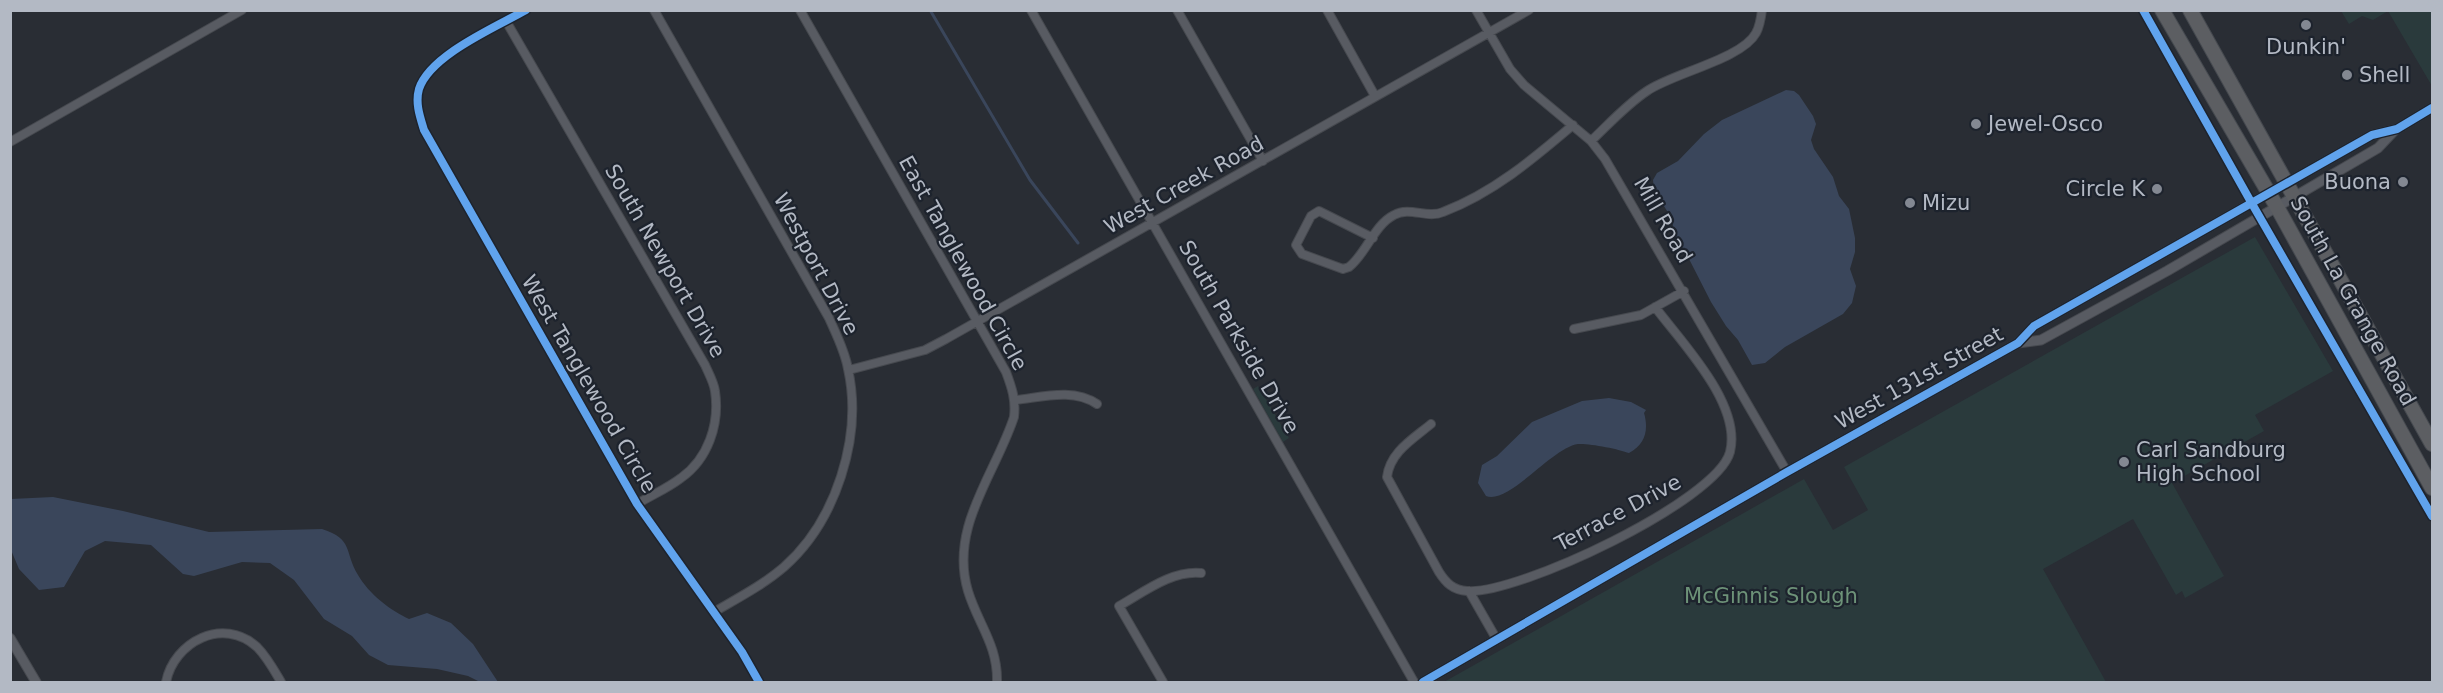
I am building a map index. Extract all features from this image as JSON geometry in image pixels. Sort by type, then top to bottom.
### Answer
[{"type":"highway","name":"South La Grange Road","points":[[2162,10],[2277,207],[2433,488]]},
{"type":"highway","name":"South La Grange Road","points":[[2190,10],[2433,444]]},
{"type":"street","points":[[10,142],[242,10]]},
{"type":"street","points":[[507,21],[526,10]]},
{"type":"street","name":"Westport Drive","points":[[654,10],[828,318],[849,370],[850,439],[835,495],[801,549],[785,566],[765,582],[714,612]]},
{"type":"street","name":"East Tanglewood Circle","points":[[800,10],[1006,372],[1016,400],[1009,433],[971,513],[964,545],[964,573],[969,593],[995,654],[997,682]]},
{"type":"street","name":"South Parkside Drive","points":[[1031,10],[1414,682]]},
{"type":"street","points":[[1177,10],[1263,161]]},
{"type":"street","points":[[1327,10],[1375,96]]},
{"type":"street","name":"Mill Road","points":[[1476,10],[1510,69],[1540,100],[1591,141],[1605,159],[1684,291],[1787,472]]},
{"type":"street","name":"West Creek Road","points":[[849,370],[925,350],[1529,10]]},
{"type":"street","points":[[1591,141],[1647,91],[1662,82],[1733,53],[1747,44],[1755,34],[1762,10]]},
{"type":"street","name":"West Tanglewood Circle","points":[[507,21],[446,56],[429,73],[419,90],[418,111],[427,136],[637,504],[742,652],[759,682]]},
{"type":"street","name":"South Newport Drive","points":[[507,21],[705,365],[715,390],[716,419],[710,441],[697,462],[682,477],[637,504]]},
{"type":"street","name":"West 131st Street","points":[[2018,343],[2041,340],[2167,271],[2378,148],[2397,129],[2433,108]]},
{"type":"street","points":[[1373,238],[1319,211],[1311,216],[1296,245],[1302,254],[1343,269],[1353,264],[1393,215],[1408,211],[1432,215],[1442,213],[1491,189],[1525,166],[1573,125]]},
{"type":"street","name":"West 131st Street","points":[[1423,682],[1787,472],[2018,343],[2034,326],[2268,193],[2372,135],[2397,129]]},
{"type":"street","points":[[1574,328],[1641,315],[1684,291]]},
{"type":"street","name":"Terrace Drive","points":[[1469,591],[1541,573],[1585,554],[1652,520],[1681,502],[1714,477],[1722,467],[1729,454],[1731,441],[1726,412],[1707,376],[1655,307]]},
{"type":"street","points":[[1016,400],[1066,394],[1085,396],[1097,404]]},
{"type":"street","points":[[1431,424],[1403,447],[1394,458],[1387,477],[1446,583],[1453,588],[1469,591],[1497,640]]},
{"type":"street","points":[[1163,682],[1119,606],[1176,574],[1202,573]]},
{"type":"street","points":[[166,682],[168,673],[180,652],[196,639],[215,634],[237,636],[255,646],[281,682]]},
{"type":"street","points":[[10,638],[36,682]]},
{"type":"green space","points":[[2341,11],[2388,11],[2373,20],[2362,16],[2349,24]]},
{"type":"green space","points":[[2388,11],[2432,11],[2432,86]]},
{"type":"green space","name":"McGinnis Slough","points":[[2255,237],[2333,371],[2255,415],[2264,431],[2172,483],[2224,576],[2185,598],[2182,591],[2176,595],[2133,519],[2043,569],[2106,682],[1444,682],[1804,479],[1833,530],[1868,510],[1844,467]]},
{"type":"green space","points":[[1258,386],[1289,438],[1283,442],[1253,389]]},
{"type":"water","points":[[1786,90],[1794,91],[1799,95],[1813,116],[1816,124],[1811,140],[1814,149],[1833,177],[1839,196],[1849,209],[1855,238],[1855,252],[1850,269],[1856,286],[1852,303],[1843,314],[1785,347],[1765,363],[1752,365],[1738,340],[1711,302],[1688,257],[1677,243],[1672,219],[1654,190],[1653,180],[1657,173],[1678,161],[1704,134],[1722,120]]},
{"type":"water","points":[[1609,398],[1631,402],[1646,410],[1644,413],[1646,431],[1639,446],[1634,450],[1629,453],[1589,444],[1578,444],[1555,455],[1506,492],[1495,497],[1486,496],[1478,483],[1482,465],[1497,456],[1532,422],[1582,401]]},
{"type":"water","points":[[53,497],[209,532],[322,529],[332,533],[344,542],[358,575],[374,595],[409,619],[427,613],[451,623],[473,644],[498,682],[480,682],[468,676],[437,669],[388,665],[369,655],[352,636],[324,619],[294,580],[270,563],[242,562],[194,576],[183,574],[151,545],[105,541],[85,551],[64,587],[39,590],[19,569],[11,550],[11,499]]},
{"type":"waterway","points":[[930,10],[1030,180],[1078,243]]},
{"type":"cycle path","points":[[526,10],[465,43],[436,65],[419,89],[418,110],[424,130],[637,504],[742,652],[759,682]]},
{"type":"cycle path","points":[[2143,10],[2432,516]]},
{"type":"cycle path","points":[[1423,682],[1787,472],[2018,343],[2034,326],[2372,135],[2397,129],[2432,108]]},
{"type":"place","name":"Dunkin'","points":[[2306,25]]},
{"type":"place","name":"Shell","points":[[2347,75]]},
{"type":"place","name":"Jewel-Osco","points":[[1976,124]]},
{"type":"place","name":"Buona","points":[[2403,182]]},
{"type":"place","name":"Circle K","points":[[2157,189]]},
{"type":"place","name":"Mizu","points":[[1910,203]]},
{"type":"place","name":"Carl Sandburg High School","points":[[2124,462]]}]
